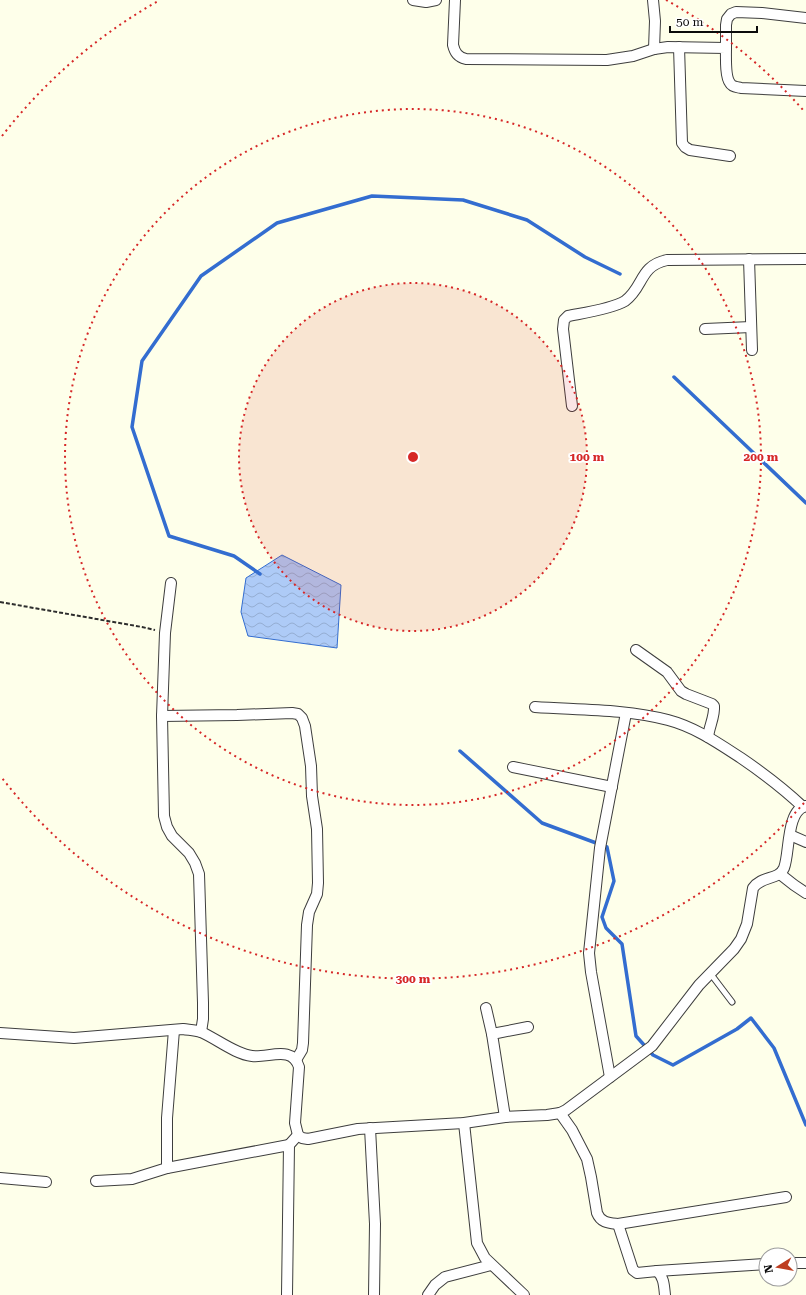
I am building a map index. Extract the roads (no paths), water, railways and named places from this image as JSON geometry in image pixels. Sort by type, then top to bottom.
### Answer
[{"type":"street","points":[[413,0],[426,2],[436,0]]},
{"type":"street","points":[[455,0],[455,51],[459,57],[466,60],[607,60],[633,56],[654,49],[679,47],[726,48]]},
{"type":"street","points":[[652,0],[655,21],[654,49]]},
{"type":"street","points":[[806,18],[736,12],[731,14],[727,19],[726,25],[728,77],[729,82],[733,86],[741,88],[806,91]]},
{"type":"street","points":[[679,47],[682,143],[690,150],[730,156]]},
{"type":"street","points":[[749,259],[752,350]]},
{"type":"street","points":[[572,406],[563,329],[564,320],[568,316],[614,306],[624,302],[631,296],[650,267],[657,262],[668,260],[806,259]]},
{"type":"street","points":[[705,329],[751,327]]},
{"type":"street","points":[[171,583],[165,633],[162,716],[164,816],[167,827],[172,836],[189,853],[195,862],[199,874],[203,1003],[201,1032]]},
{"type":"street","points":[[636,650],[667,672],[681,691],[714,706],[708,737]]},
{"type":"street","points":[[0,1033],[74,1038],[174,1030],[193,1030],[201,1032],[246,1054],[260,1056],[285,1054],[291,1056],[296,1060],[299,1067],[294,1123],[298,1135],[302,1138],[308,1139],[358,1129],[464,1123],[505,1117],[547,1115],[560,1113],[566,1110],[652,1046],[699,985],[734,949],[741,939],[747,924],[756,883],[760,880],[780,874],[783,870],[793,819],[797,811],[805,807],[770,779],[708,737],[668,720],[626,713],[535,707]]},
{"type":"street","points":[[162,716],[292,713],[298,714],[302,718],[305,726],[311,766],[318,883],[317,894],[308,918],[303,1043],[302,1050],[296,1060]]},
{"type":"street","points":[[610,1077],[589,954],[601,844],[626,713]]},
{"type":"street","points":[[513,767],[612,787]]},
{"type":"street","points":[[790,835],[806,842]]},
{"type":"street","points":[[780,874],[806,893]]},
{"type":"street","points":[[486,1008],[492,1034],[505,1117]]},
{"type":"street","points":[[492,1034],[528,1027]]},
{"type":"street","points":[[167,1168],[167,1122],[174,1030]]},
{"type":"street","points":[[560,1113],[578,1139],[587,1159],[597,1213],[599,1218],[607,1223],[618,1224],[786,1197]]},
{"type":"street","points":[[464,1123],[476,1237],[480,1250],[491,1265],[524,1295]]},
{"type":"street","points":[[370,1128],[375,1224],[374,1295]]},
{"type":"street","points":[[96,1181],[132,1180],[167,1168],[289,1145],[298,1135]]},
{"type":"street","points":[[287,1295],[289,1145]]},
{"type":"street","points":[[0,1178],[46,1182]]},
{"type":"street","points":[[618,1224],[633,1270],[637,1272],[758,1265]]},
{"type":"street","points":[[428,1295],[435,1285],[445,1277],[491,1265]]},
{"type":"street","points":[[657,1271],[661,1274],[665,1295]]},
{"type":"lane","points":[[710,973],[732,1002]]},
{"type":"water","points":[[282,555],[341,585],[337,648],[248,636],[241,612],[246,578]]},
{"type":"waterway","points":[[260,574],[234,556],[169,536],[132,427],[142,361],[201,276],[277,223],[372,196],[463,200],[527,220],[585,257],[620,274]]},
{"type":"waterway","points":[[674,377],[806,503]]},
{"type":"waterway","points":[[460,751],[542,823],[607,847],[614,881],[602,917],[606,928],[622,944],[636,1036],[653,1055],[673,1065],[737,1029],[751,1018],[774,1048],[806,1125]]}]
